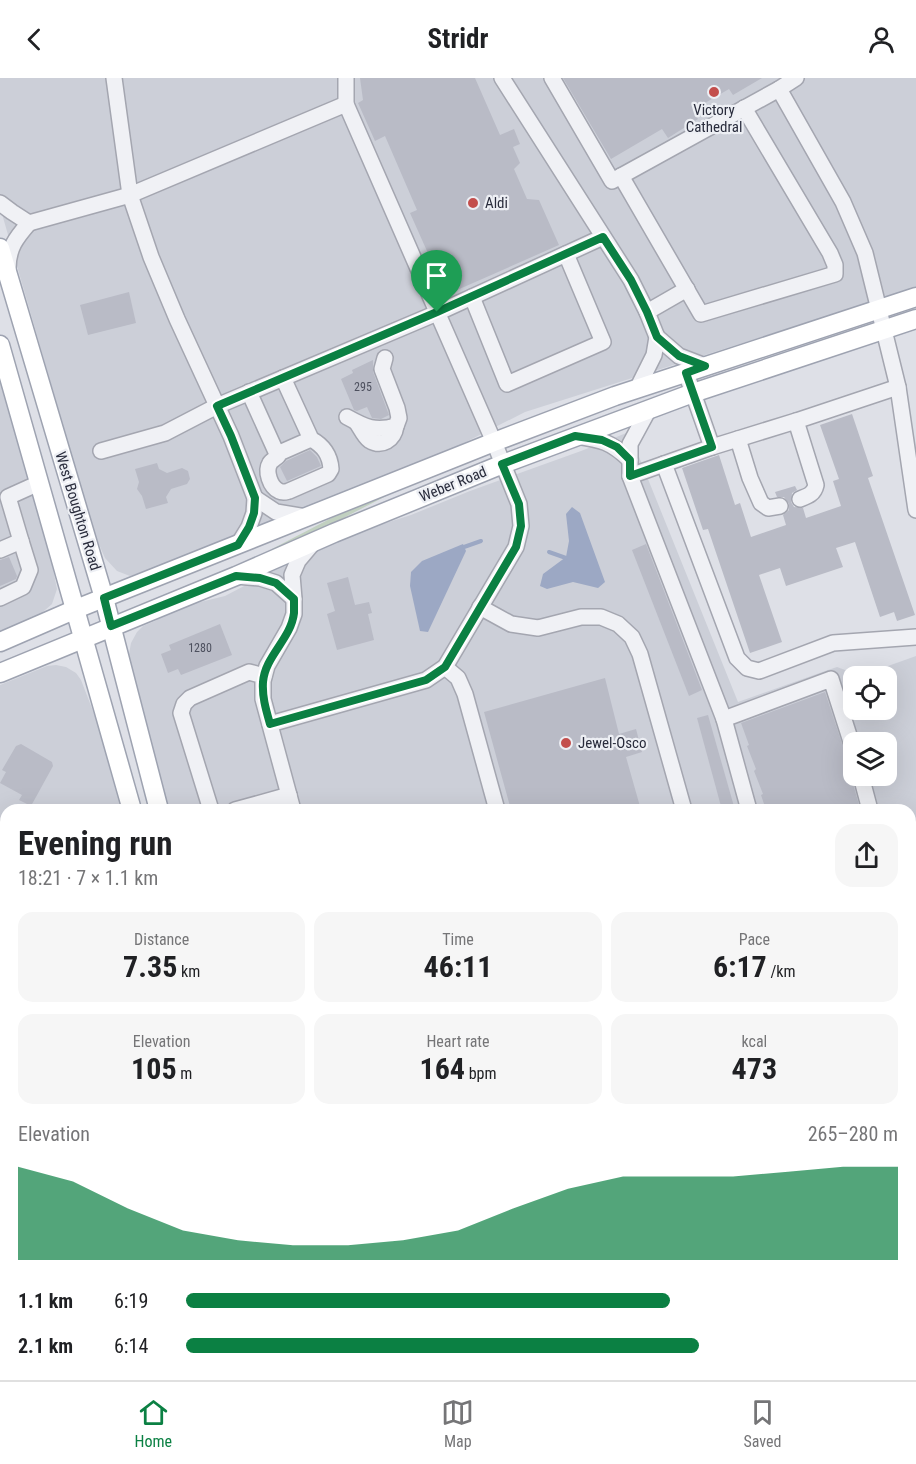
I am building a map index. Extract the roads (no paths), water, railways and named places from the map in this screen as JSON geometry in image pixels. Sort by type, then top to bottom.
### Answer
[{"type":"main road","name":"West Boughton Road","points":[[0,248],[104,598],[157,804]]},
{"type":"main road","name":"Weber Road","points":[[0,642],[76,609],[494,442],[636,389],[916,297]]},
{"type":"main road","name":"Weber Road","points":[[0,673],[502,464],[693,393],[916,319]]},
{"type":"main road","name":"West Boughton Road","points":[[0,345],[130,804]]},
{"type":"street","points":[[114,78],[130,195],[156,271],[231,436],[255,498],[254,513],[249,527],[238,545]]},
{"type":"street","points":[[270,724],[426,680],[445,667],[516,547],[521,526],[519,504],[494,442],[346,104],[346,78]]},
{"type":"street","points":[[502,78],[631,280],[657,337],[679,356],[705,366]]},
{"type":"street","points":[[552,78],[612,181],[796,78]]},
{"type":"street","points":[[780,89],[843,202],[865,253],[898,387],[916,510]]},
{"type":"street","points":[[7,275],[8,256],[16,237],[29,223],[130,195],[346,104]]},
{"type":"street","points":[[621,176],[701,314],[835,274],[835,265],[830,253],[744,108]]},
{"type":"street","points":[[0,203],[29,223]]},
{"type":"street","points":[[101,451],[165,433],[217,406],[472,297],[603,237]]},
{"type":"street","points":[[472,297],[507,384],[603,342],[566,254]]},
{"type":"street","points":[[647,312],[687,290]]},
{"type":"street","points":[[636,389],[654,355],[657,337]]},
{"type":"street","points":[[352,420],[373,429],[396,426],[399,418],[398,408],[382,369],[385,358]]},
{"type":"street","points":[[686,373],[712,447]]},
{"type":"street","points":[[283,378],[311,439],[324,447],[331,469],[328,474],[289,491],[279,491],[269,478],[270,463],[278,456],[277,454],[311,439]]},
{"type":"street","points":[[630,476],[898,387]]},
{"type":"street","points":[[249,392],[277,454]]},
{"type":"street","points":[[649,409],[630,444],[630,476],[724,719],[747,804]]},
{"type":"street","points":[[796,421],[816,485],[812,494],[800,499]]},
{"type":"street","points":[[575,436],[602,440],[617,447],[630,460]]},
{"type":"street","points":[[738,439],[750,478],[761,503],[768,508],[780,506]]},
{"type":"street","points":[[664,464],[737,658],[747,668],[759,671],[833,643],[916,637]]},
{"type":"street","points":[[0,598],[23,587],[30,570],[8,497],[39,483]]},
{"type":"street","points":[[255,498],[276,512],[306,518]]},
{"type":"street","points":[[0,550],[21,541]]},
{"type":"street","points":[[291,802],[263,699],[264,676],[294,614],[292,575],[298,561],[314,542]]},
{"type":"street","points":[[236,576],[260,578],[276,583],[294,599]]},
{"type":"street","points":[[480,607],[511,624],[538,628],[581,617],[601,617],[618,624],[632,637],[640,654],[682,804]]},
{"type":"street","points":[[445,667],[459,678],[465,694],[495,804]]},
{"type":"street","points":[[209,804],[181,713],[184,704],[190,698],[249,672],[264,676]]},
{"type":"street","points":[[724,719],[831,679],[848,732]]},
{"type":"street","points":[[864,786],[868,804]]},
{"type":"water","points":[[572,507],[580,513],[605,582],[598,588],[573,582],[547,589],[540,586],[543,574],[566,557],[569,541],[566,514]]},
{"type":"water","points":[[463,544],[466,551],[428,632],[420,631],[410,586],[411,572],[422,561]]},
{"type":"waterway","points":[[464,547],[481,541]]},
{"type":"waterway","points":[[549,552],[566,558]]},
{"type":"place","name":"Victory Cathedral","points":[[714,92]]},
{"type":"place","name":"Aldi","points":[[473,203]]},
{"type":"place","name":"Jewel-Osco","points":[[566,743]]}]
